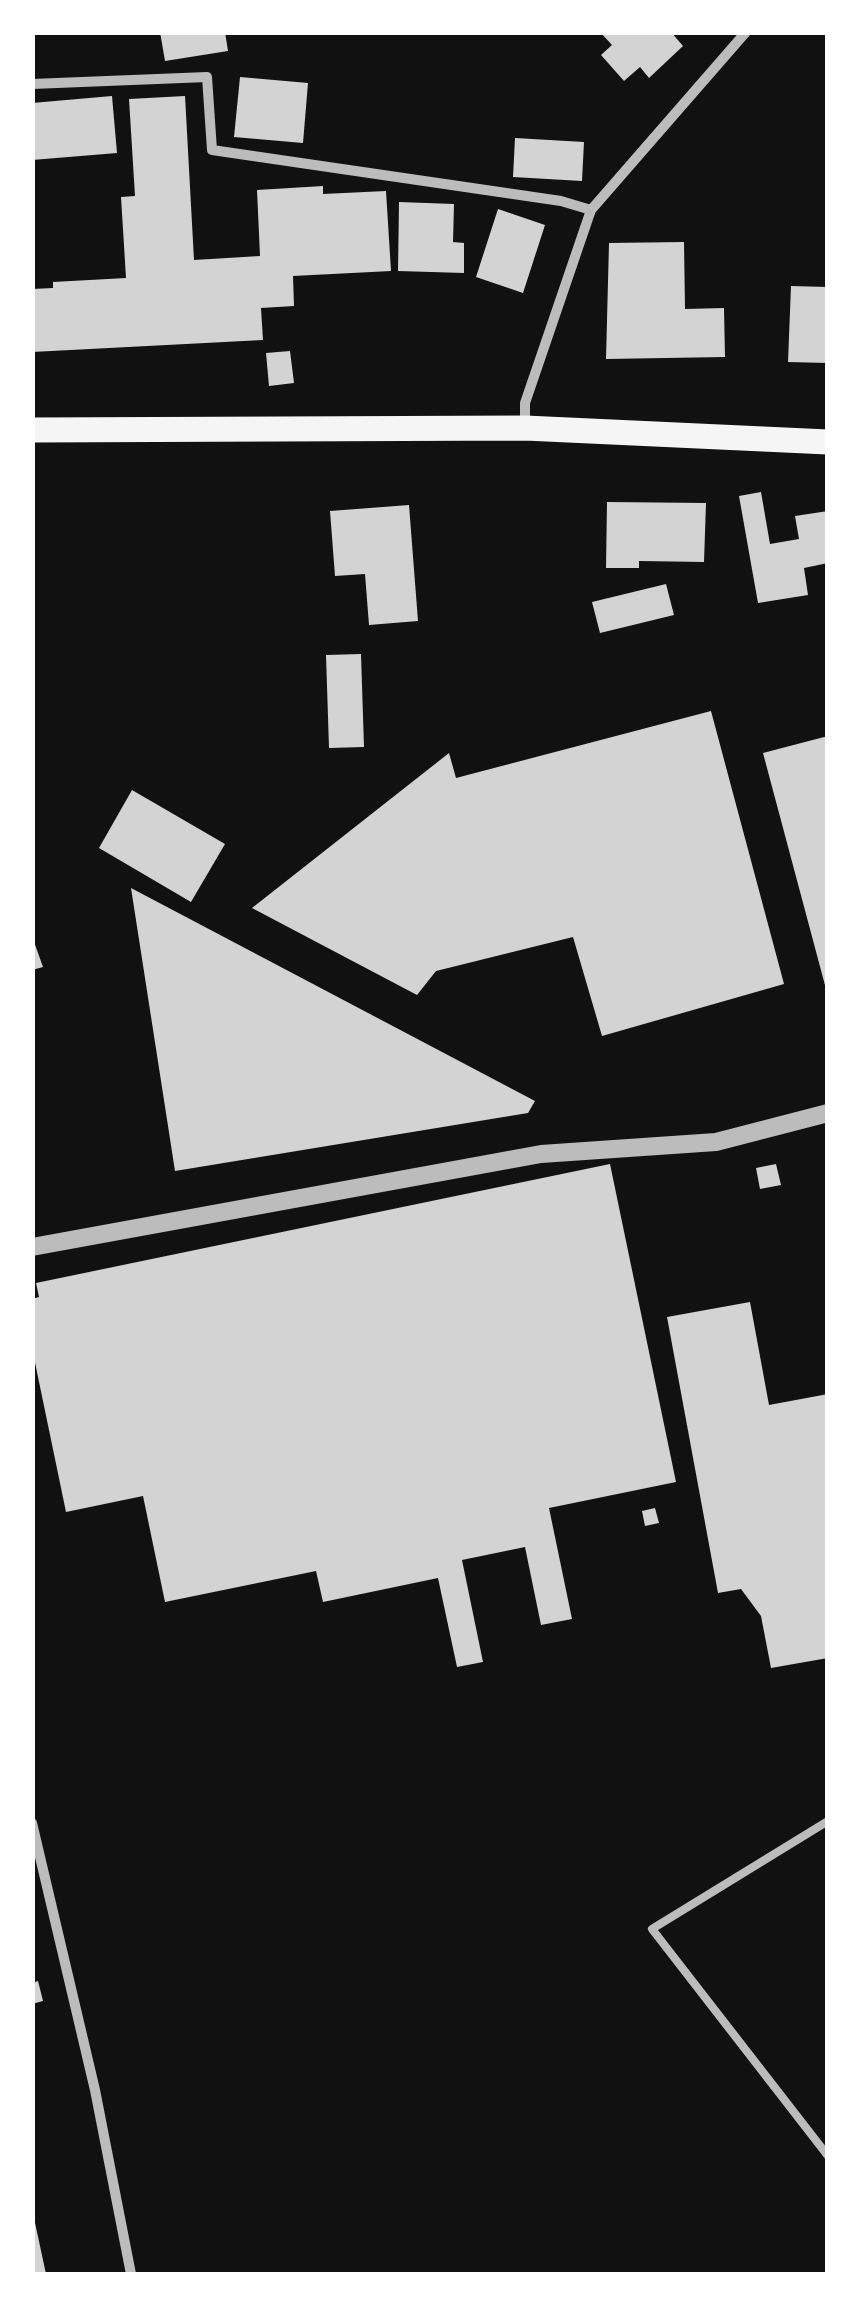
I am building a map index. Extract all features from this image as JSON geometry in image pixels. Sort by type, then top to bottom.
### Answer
[{"type":"main road","points":[[32,430],[525,428],[828,442]]},
{"type":"street","points":[[525,428],[525,403],[591,210],[746,32]]},
{"type":"street","points":[[32,84],[208,76],[212,150],[591,210]]},
{"type":"street","points":[[32,1246],[540,1154],[716,1142],[828,1113]]},
{"type":"street","points":[[32,1823],[95,2090],[131,2274]]},
{"type":"lane","points":[[828,1822],[652,1929],[828,2156]]},
{"type":"building","points":[[160,32],[225,32],[228,51],[165,61]]},
{"type":"building","points":[[600,32],[671,32],[683,46],[649,78],[640,67],[624,81],[601,55],[612,45]]},
{"type":"building","points":[[240,77],[308,83],[303,143],[234,137]]},
{"type":"building","points":[[112,96],[117,153],[32,160],[32,103]]},
{"type":"building","points":[[185,96],[194,260],[260,256],[257,190],[323,186],[323,194],[386,191],[391,271],[293,276],[294,306],[261,308],[263,340],[32,352],[32,289],[53,288],[53,282],[126,278],[121,197],[135,196],[129,99]]},
{"type":"building","points":[[515,138],[584,142],[582,181],[513,177]]},
{"type":"building","points":[[399,202],[454,204],[453,242],[464,243],[464,273],[398,271]]},
{"type":"building","points":[[498,209],[545,225],[523,293],[476,277]]},
{"type":"building","points":[[684,242],[685,309],[724,308],[725,357],[606,359],[609,243]]},
{"type":"building","points":[[791,286],[828,287],[828,363],[788,362]]},
{"type":"building","points":[[290,351],[294,383],[269,386],[266,353]]},
{"type":"building","points":[[761,492],[770,544],[799,539],[795,516],[828,511],[828,563],[804,568],[808,595],[758,603],[739,496]]},
{"type":"building","points":[[607,502],[706,503],[704,562],[639,561],[639,568],[606,568]]},
{"type":"building","points":[[409,505],[418,621],[369,625],[365,574],[335,576],[330,511]]},
{"type":"building","points":[[666,584],[674,615],[600,633],[592,602]]},
{"type":"building","points":[[361,654],[364,747],[329,748],[326,655]]},
{"type":"building","points":[[711,711],[784,984],[602,1036],[573,937],[436,971],[417,995],[252,908],[449,753],[456,778]]},
{"type":"building","points":[[828,736],[828,989],[826,989],[763,753]]},
{"type":"building","points":[[132,790],[225,844],[191,902],[99,848]]},
{"type":"building","points":[[131,888],[535,1101],[528,1113],[175,1171]]},
{"type":"building","points":[[32,936],[43,967],[32,970]]},
{"type":"building","points":[[610,1164],[676,1482],[549,1508],[572,1619],[541,1625],[525,1547],[462,1560],[483,1662],[457,1667],[438,1578],[323,1602],[316,1571],[165,1602],[143,1496],[66,1512],[32,1348],[32,1299],[39,1297],[36,1283]]},
{"type":"building","points":[[776,1164],[781,1185],[760,1189],[756,1168]]},
{"type":"building","points":[[750,1302],[769,1405],[828,1394],[828,1658],[771,1668],[761,1616],[741,1589],[718,1593],[667,1317]]},
{"type":"building","points":[[655,1508],[659,1523],[645,1526],[642,1511]]},
{"type":"building","points":[[38,1981],[43,2001],[32,2004],[32,1983]]},
{"type":"building","points":[[34,2218],[46,2274],[32,2274]]}]
